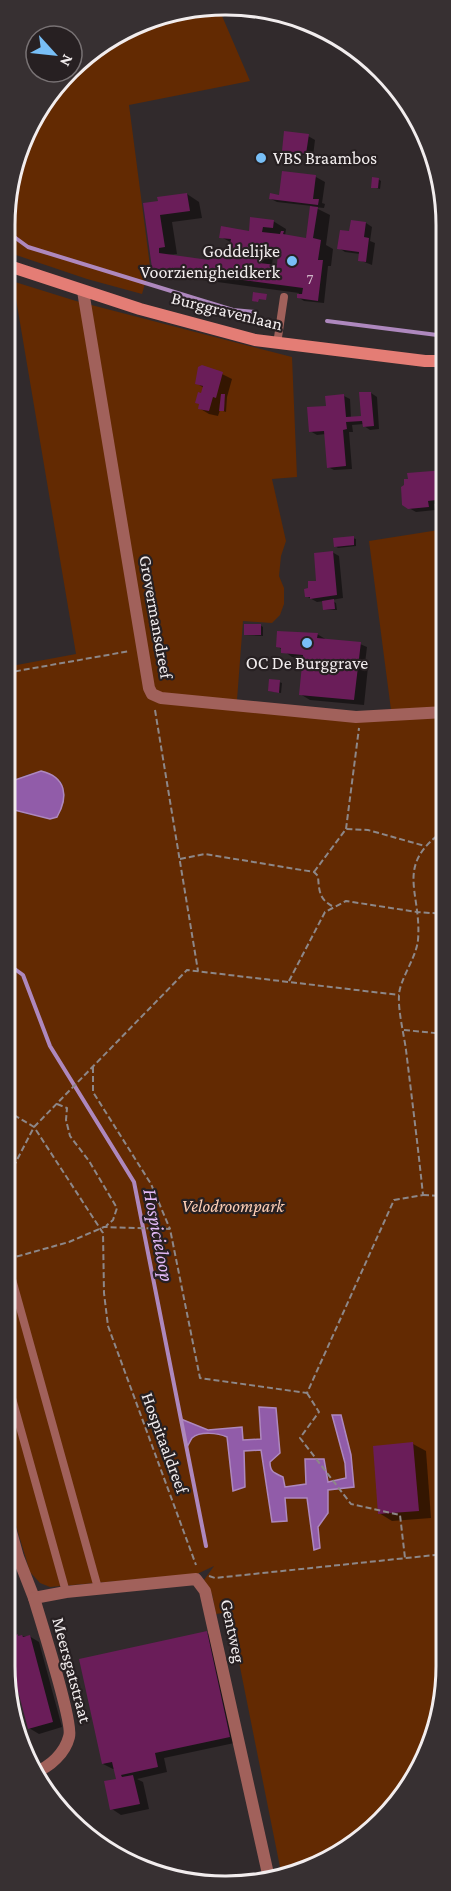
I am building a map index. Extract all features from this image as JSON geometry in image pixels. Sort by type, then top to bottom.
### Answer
[{"type":"main road","name":"Burggravenlaan","points":[[15,268],[83,291],[255,340],[436,361]]},
{"type":"street","name":"Grovermansdreef","points":[[83,291],[149,688],[153,694],[161,698],[361,717],[436,713]]},
{"type":"street","points":[[15,1546],[34,1598]]},
{"type":"street","name":"Gentweg","points":[[34,1598],[98,1588],[196,1579],[205,1591],[268,1872]]},
{"type":"street","name":"Meersgatstraat","points":[[34,1598],[67,1713],[70,1735],[62,1752],[42,1770]]},
{"type":"lane","points":[[278,344],[284,297]]},
{"type":"lane","points":[[15,1290],[98,1588]]},
{"type":"lane","points":[[15,1409],[66,1592]]},
{"type":"path","points":[[15,671],[143,648]]},
{"type":"path","points":[[153,694],[198,971]]},
{"type":"path","points":[[314,872],[346,829],[361,717]]},
{"type":"path","points":[[346,829],[368,830],[425,846]]},
{"type":"path","points":[[423,1195],[399,995],[418,942],[413,878],[415,862],[425,846],[436,837]]},
{"type":"path","points":[[180,859],[205,854],[314,872],[318,876],[319,890],[324,902],[332,906]]},
{"type":"path","points":[[289,982],[325,912],[332,906],[346,901],[436,913]]},
{"type":"path","points":[[15,1164],[34,1127],[187,970],[399,995]]},
{"type":"path","points":[[404,1030],[436,1033]]},
{"type":"path","points":[[93,1067],[93,1092],[151,1184],[170,1229],[200,1378],[307,1393],[319,1412],[300,1438],[351,1504],[400,1515],[405,1558]]},
{"type":"path","points":[[15,1257],[69,1242],[103,1227],[113,1220],[117,1208],[89,1161],[70,1136],[66,1120],[67,1108],[57,1104]]},
{"type":"path","name":"Hospitaaldreef","points":[[15,1116],[34,1127],[103,1227],[105,1240],[104,1293],[108,1326],[193,1561],[199,1571]]},
{"type":"path","points":[[307,1393],[394,1200],[423,1195],[436,1196]]},
{"type":"path","points":[[103,1227],[170,1229]]},
{"type":"path","points":[[207,1576],[215,1578],[261,1574],[436,1555]]},
{"type":"green space","points":[[222,15],[250,81],[129,105],[150,266],[142,294],[87,279],[15,255],[15,212],[22,171],[31,145],[50,109],[70,84],[84,84],[84,70],[97,58],[120,43],[158,26],[184,19]]},
{"type":"green space","name":"Velodroompark","points":[[15,282],[76,301],[292,357],[297,477],[272,479],[286,541],[281,556],[279,576],[284,588],[284,604],[280,615],[272,623],[243,621],[237,700],[360,712],[391,710],[369,541],[436,530],[436,1679],[425,1733],[408,1771],[393,1794],[364,1824],[342,1841],[306,1860],[280,1869],[229,1612],[216,1614],[212,1594],[204,1580],[214,1566],[197,1574],[50,1587],[40,1583],[30,1572],[15,1522],[15,811],[30,815],[62,783],[55,777],[41,773],[28,774],[15,779],[15,665],[76,654]]},
{"type":"shaded area","points":[[41,771],[56,778],[63,788],[64,795],[57,817],[50,819],[15,810],[15,780]]},
{"type":"shaded area","points":[[259,1407],[276,1408],[280,1453],[270,1462],[270,1466],[274,1472],[283,1477],[285,1487],[306,1484],[305,1459],[324,1459],[328,1482],[346,1478],[345,1463],[332,1415],[341,1415],[351,1455],[354,1487],[328,1490],[328,1513],[318,1527],[320,1548],[314,1550],[307,1498],[285,1498],[287,1521],[272,1522],[261,1450],[244,1451],[245,1487],[233,1491],[227,1437],[200,1434],[192,1438],[187,1447],[181,1419],[208,1430],[242,1427],[243,1440],[261,1439]]},
{"type":"building","points":[[284,131],[309,134],[306,154],[282,151]]},
{"type":"building","points":[[282,171],[316,175],[313,199],[319,199],[318,205],[269,199],[270,193],[279,195]]},
{"type":"building","points":[[372,177],[379,178],[378,188],[371,188]]},
{"type":"building","points":[[187,193],[190,211],[160,215],[165,247],[159,248],[159,253],[209,260],[210,258],[215,259],[216,255],[228,256],[231,239],[219,238],[221,226],[249,231],[250,217],[274,220],[273,228],[263,227],[262,232],[280,234],[284,231],[283,234],[306,238],[310,206],[318,207],[313,238],[321,240],[318,260],[323,260],[318,301],[297,298],[297,294],[302,294],[303,288],[152,268],[143,203],[158,201],[157,197]],"holes":[[[261,250],[278,252],[277,265],[259,263]]]},
{"type":"building","points":[[351,220],[366,222],[364,237],[369,238],[366,262],[358,261],[359,252],[337,249],[340,230],[349,231]]},
{"type":"building","points":[[253,292],[267,294],[266,300],[252,301]]},
{"type":"building","points":[[202,365],[223,372],[216,398],[213,397],[209,411],[198,409],[199,404],[195,403],[198,392],[201,393],[203,386],[195,384],[198,367]]},
{"type":"building","points":[[359,392],[371,392],[374,426],[363,427],[362,421],[346,422],[347,429],[343,430],[346,466],[327,468],[324,431],[309,432],[307,407],[326,406],[325,396],[344,394],[346,417],[361,416]]},
{"type":"building","points":[[221,394],[225,394],[224,411],[219,411]]},
{"type":"building","points":[[436,471],[436,500],[428,501],[429,507],[408,509],[402,505],[401,487],[404,485],[404,479],[408,479],[407,473]]},
{"type":"building","points":[[354,536],[354,545],[334,547],[333,538]]},
{"type":"building","points":[[333,551],[337,595],[310,599],[310,597],[305,597],[304,589],[308,588],[308,581],[316,581],[314,553]]},
{"type":"building","points":[[334,599],[335,609],[323,610],[322,601]]},
{"type":"building","points":[[244,624],[261,624],[261,635],[244,635]]},
{"type":"building","points":[[277,631],[318,633],[317,638],[361,642],[354,700],[299,695],[303,655],[281,653],[281,648],[276,647]]},
{"type":"building","points":[[269,679],[280,680],[279,693],[268,691]]},
{"type":"building","points":[[413,1442],[419,1511],[378,1514],[373,1446]]},
{"type":"building","points":[[207,1631],[230,1737],[155,1753],[158,1767],[121,1775],[122,1777],[133,1775],[140,1804],[110,1810],[104,1781],[116,1779],[112,1762],[102,1764],[79,1659]]},
{"type":"building","points":[[30,1635],[53,1722],[28,1729],[15,1679],[15,1636]]},
{"type":"waterway","points":[[15,238],[28,247],[233,310],[255,312]]},
{"type":"waterway","points":[[327,321],[436,335]]},
{"type":"waterway","name":"Hospicieloop","points":[[15,969],[23,975],[50,1046],[134,1182],[206,1546]]},
{"type":"place","name":"VBS Braambos","points":[[261,158]]},
{"type":"place","name":"Goddelijke Voorzienigheidkerk","points":[[292,261]]},
{"type":"place","name":"OC De Burggrave","points":[[307,643]]}]
